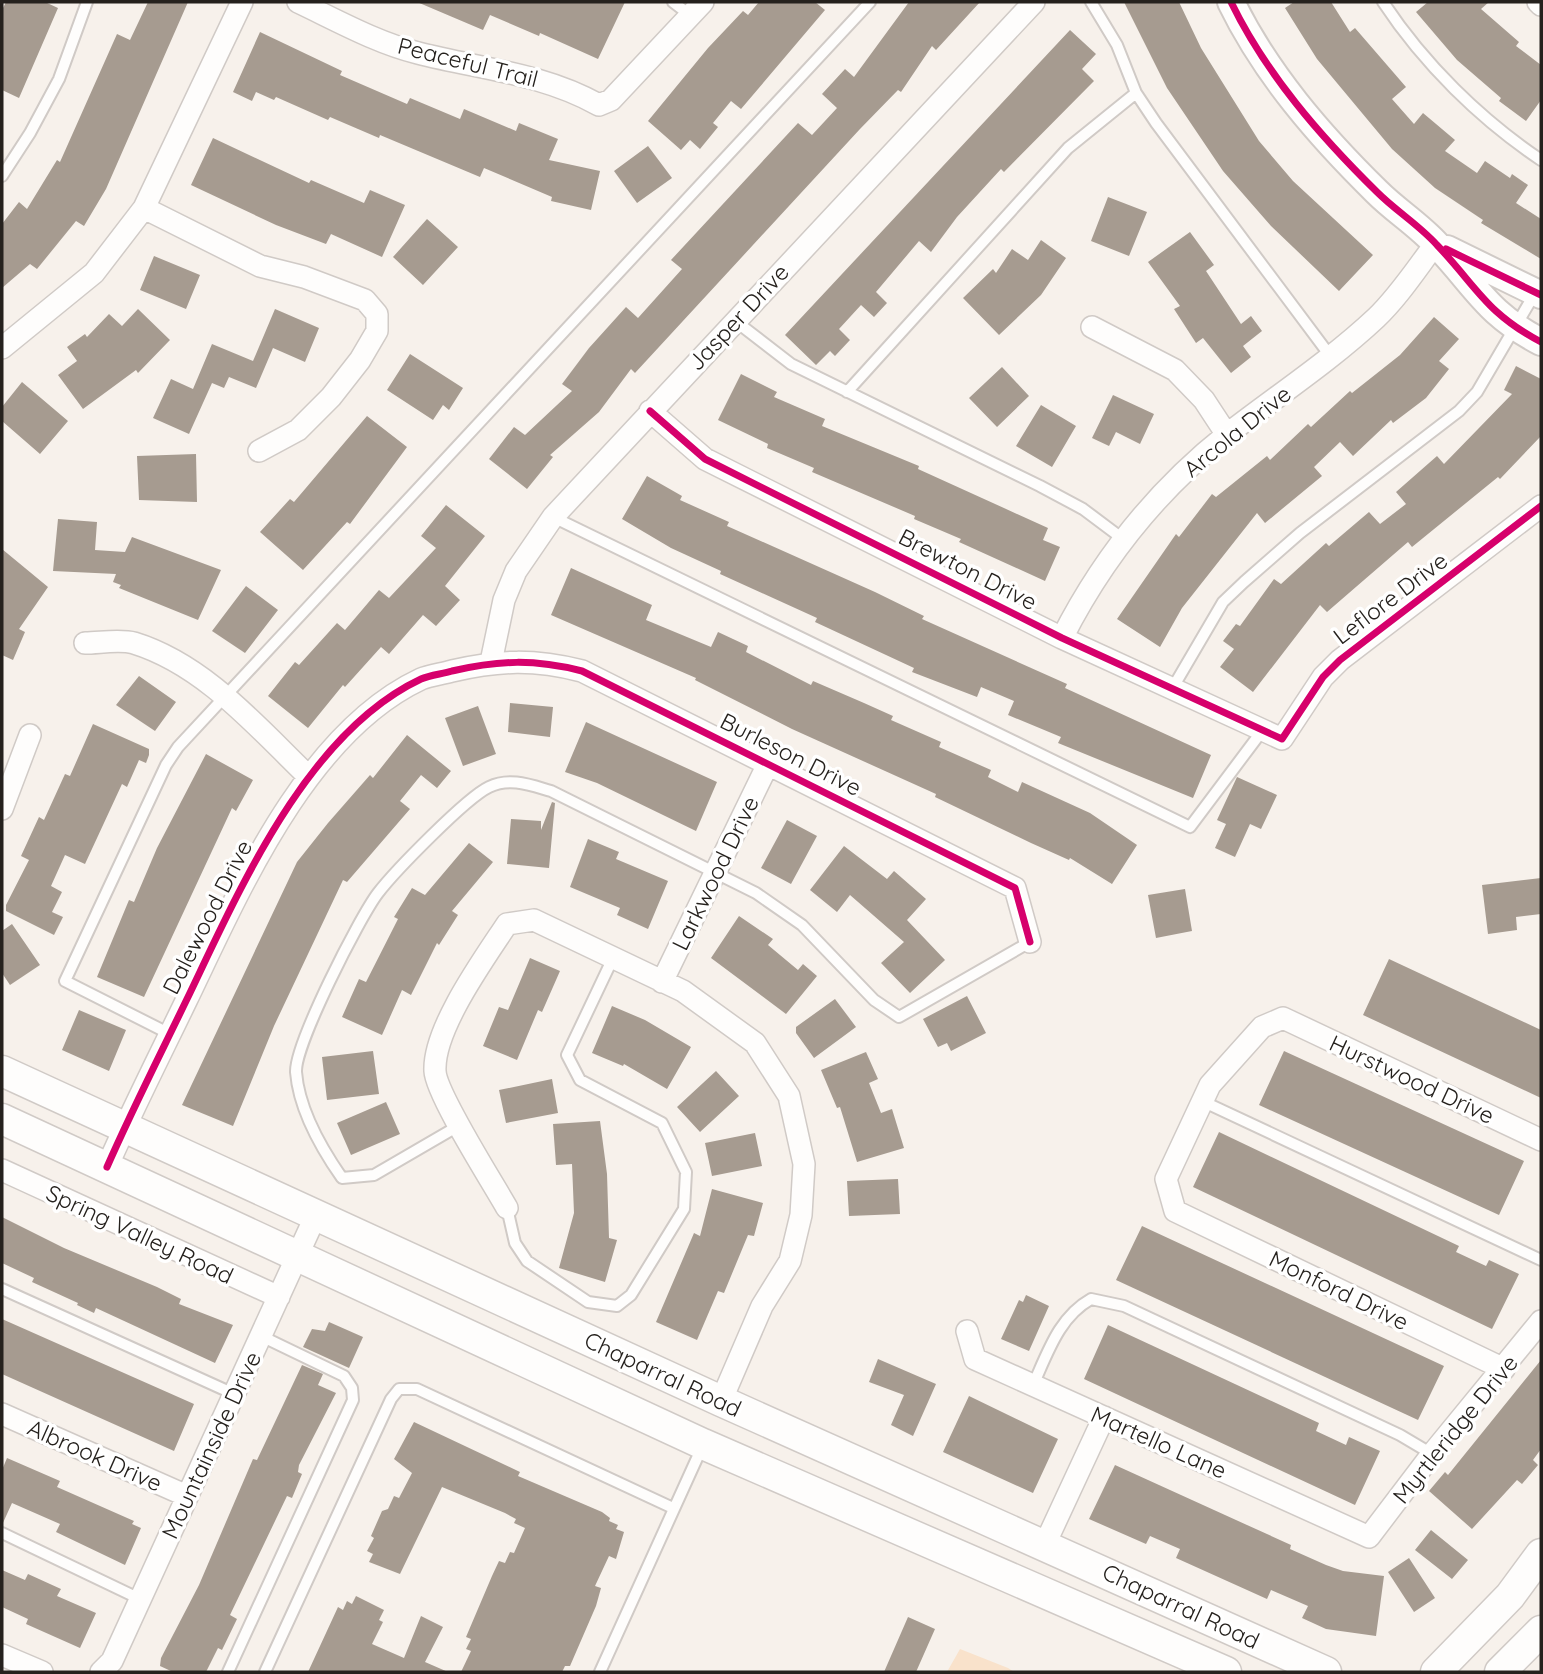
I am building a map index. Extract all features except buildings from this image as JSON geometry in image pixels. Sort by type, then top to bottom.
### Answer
[{"type":"main road","name":"Chaparral Road","points":[[2,1071],[721,1401],[1326,1672]]},
{"type":"main road","name":"Chaparral Road","points":[[2,1119],[703,1444],[1226,1672]]},
{"type":"main road","points":[[703,1444],[721,1401]]},
{"type":"main road","points":[[1436,1672],[1510,1596],[1541,1555]]},
{"type":"main road","points":[[1500,1672],[1541,1631]]},
{"type":"street","points":[[2,348],[94,273],[144,208],[242,2]]},
{"type":"street","name":"Peaceful Trail","points":[[298,2],[415,53],[496,68],[569,88],[598,105],[611,100],[697,8]]},
{"type":"street","name":"Jasper Drive","points":[[491,662],[504,600],[516,571],[553,517],[734,320],[1034,2]]},
{"type":"street","points":[[1231,2],[1281,84],[1327,142],[1379,194],[1436,243],[1485,303],[1516,328],[1541,342]]},
{"type":"street","points":[[144,208],[260,266],[304,277],[365,300],[377,314],[377,331],[360,360],[331,397],[298,430],[259,451]]},
{"type":"street","points":[[1436,243],[1538,294]]},
{"type":"street","name":"Arcola Drive","points":[[1062,638],[1093,581],[1123,539],[1166,489],[1227,435],[1331,357],[1378,316],[1436,243]]},
{"type":"street","points":[[1092,327],[1175,370],[1204,400],[1227,435]]},
{"type":"street","name":"Brewton Drive","points":[[650,411],[705,459],[1062,638],[1272,735]]},
{"type":"street","name":"Leflore Drive","points":[[1272,735],[1340,660],[1541,506]]},
{"type":"street","points":[[85,643],[131,642],[180,664],[225,696],[309,777]]},
{"type":"street","name":"Burleson Drive","points":[[491,662],[544,662],[582,671],[1015,888],[1030,942]]},
{"type":"street","name":"Dalewood Drive","points":[[107,1167],[228,913],[309,777],[342,739],[381,704],[422,678],[491,662]]},
{"type":"street","points":[[2,809],[9,771],[30,735]]},
{"type":"street","name":"Larkwood Drive","points":[[662,982],[768,764]]},
{"type":"street","points":[[507,1208],[460,1125],[435,1074],[436,1054],[465,988],[507,924],[534,920],[683,991],[755,1043],[789,1096],[804,1164],[801,1215],[790,1261],[762,1306],[721,1401]]},
{"type":"street","name":"Hurstwood Drive","points":[[1202,1101],[1209,1085],[1262,1027],[1283,1018],[1541,1140]]},
{"type":"street","name":"Monford Drive","points":[[1202,1101],[1166,1179],[1175,1210],[1504,1369]]},
{"type":"street","name":"Spring Valley Road","points":[[2,1170],[279,1297]]},
{"type":"street","name":"Mountainside Drive","points":[[102,1672],[112,1661],[316,1215]]},
{"type":"street","name":"Myrtleridge Drive","points":[[1369,1537],[1432,1454],[1541,1321]]},
{"type":"street","name":"Martello Lane","points":[[967,1331],[975,1359],[1369,1537]]},
{"type":"street","name":"Albrook Drive","points":[[2,1414],[187,1496]]},
{"type":"street","points":[[1045,1544],[1104,1417]]},
{"type":"street","points":[[2,1655],[42,1672]]},
{"type":"lane","points":[[2,176],[30,133],[59,79],[87,2]]},
{"type":"lane","points":[[673,2],[697,8]]},
{"type":"lane","points":[[170,1034],[65,981],[166,765],[225,696],[870,2]]},
{"type":"lane","points":[[1091,2],[1117,45],[1136,93],[1331,357]]},
{"type":"lane","points":[[1384,2],[1424,55],[1469,104],[1541,160]]},
{"type":"lane","points":[[846,392],[1068,148],[1136,93]]},
{"type":"lane","points":[[1172,689],[1223,602],[1271,556],[1459,411],[1477,392],[1538,294]]},
{"type":"lane","points":[[734,320],[791,364],[1040,486],[1083,509],[1123,539]]},
{"type":"lane","points":[[553,517],[1191,827],[1272,735]]},
{"type":"lane","points":[[460,1125],[374,1175],[342,1178],[320,1147],[296,1070],[304,1040],[378,893],[467,802],[490,786],[515,781],[551,791],[756,893],[802,925],[874,1000],[899,1017],[1030,942]]},
{"type":"lane","points":[[507,1208],[515,1243],[527,1261],[588,1302],[617,1306],[631,1295],[684,1209],[686,1172],[662,1123],[580,1080],[567,1055],[614,958]]},
{"type":"lane","points":[[1202,1101],[1541,1260]]},
{"type":"lane","points":[[2,1289],[234,1394]]},
{"type":"lane","points":[[1033,1385],[1062,1324],[1074,1308],[1091,1299],[1124,1306],[1432,1454]]},
{"type":"lane","points":[[228,1672],[353,1399],[352,1388],[344,1376],[261,1336]]},
{"type":"lane","points":[[265,1672],[391,1399],[405,1387],[418,1389],[673,1508]]},
{"type":"lane","points":[[600,1672],[673,1508],[691,1477],[703,1444]]},
{"type":"lane","points":[[2,1532],[141,1599]]},
{"type":"shaded area","points":[[960,1649],[1008,1668],[1014,1672],[947,1672]]},
{"type":"cycle path","points":[[1231,2],[1245,29],[1278,79],[1335,149],[1384,199],[1430,238],[1494,310],[1541,342]]},
{"type":"cycle path","points":[[1446,249],[1541,295]]},
{"type":"cycle path","points":[[650,411],[705,459],[1062,638],[1282,739],[1323,677],[1340,660],[1541,506]]},
{"type":"cycle path","points":[[107,1167],[229,911],[280,819],[310,776],[343,737],[380,704],[421,679],[432,676],[469,667],[517,662],[548,664],[582,671],[1015,888],[1030,942]]}]
